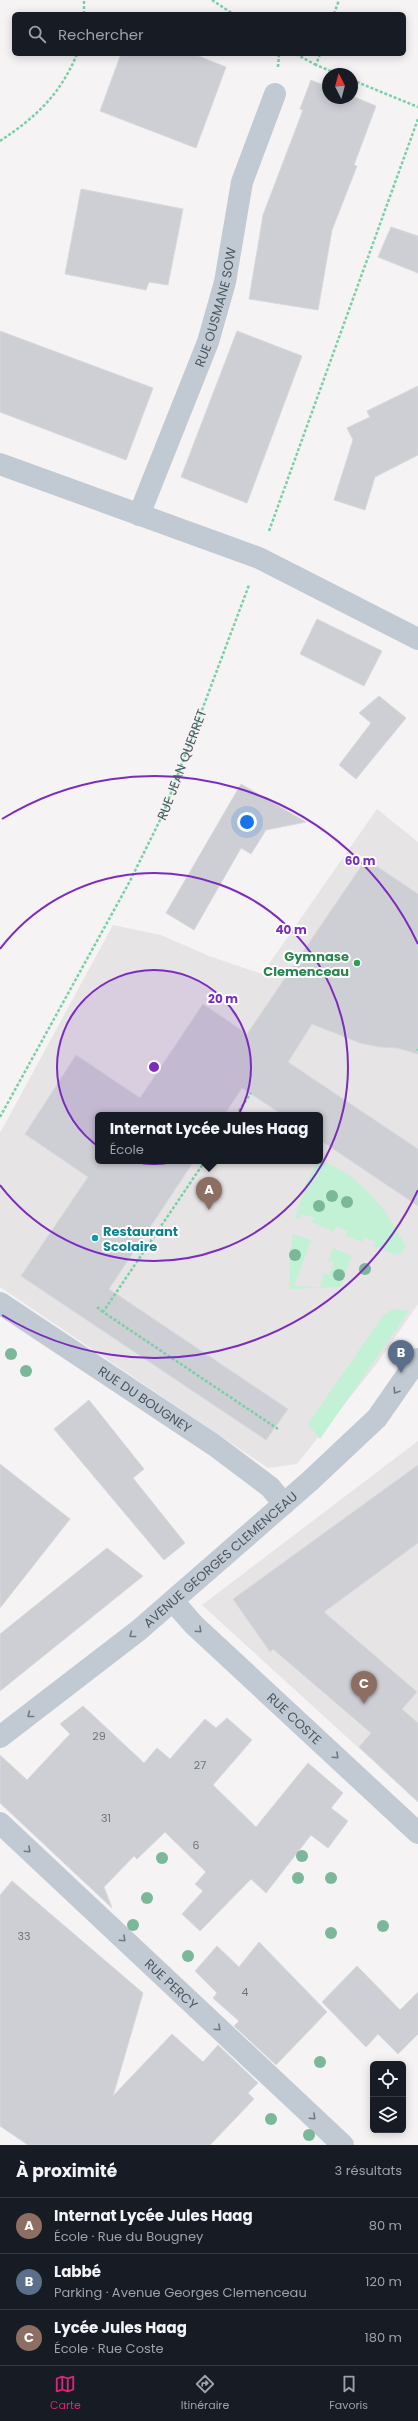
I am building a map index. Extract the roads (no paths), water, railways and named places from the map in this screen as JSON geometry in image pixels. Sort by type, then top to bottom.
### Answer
[{"type":"street","name":"RUE OUSMANE SOW","points":[[139,515],[208,342],[225,282],[242,182],[276,94]]},
{"type":"street","points":[[0,464],[259,558],[418,639]]},
{"type":"street","name":"RUE DU BOUGNEY","points":[[0,1303],[214,1445],[270,1487],[284,1504]]},
{"type":"street","name":"AVENUE GEORGES CLEMENCEAU","points":[[0,1737],[173,1601],[284,1504],[377,1418],[418,1359]]},
{"type":"street","name":"RUE COSTE","points":[[173,1601],[194,1625],[418,1833]]},
{"type":"street","name":"RUE PERCY","points":[[0,1823],[343,2145]]},
{"type":"place","name":"Gymnase Clemenceau","points":[[357,963]]},
{"type":"place","name":"Internat Lycée Jules Haag","points":[[209,1210]]},
{"type":"place","name":"Restaurant Scolaire","points":[[95,1238]]},
{"type":"place","name":"Labbé","points":[[401,1373]]},
{"type":"place","name":"Lycée Jules Haag","points":[[364,1704]]}]
